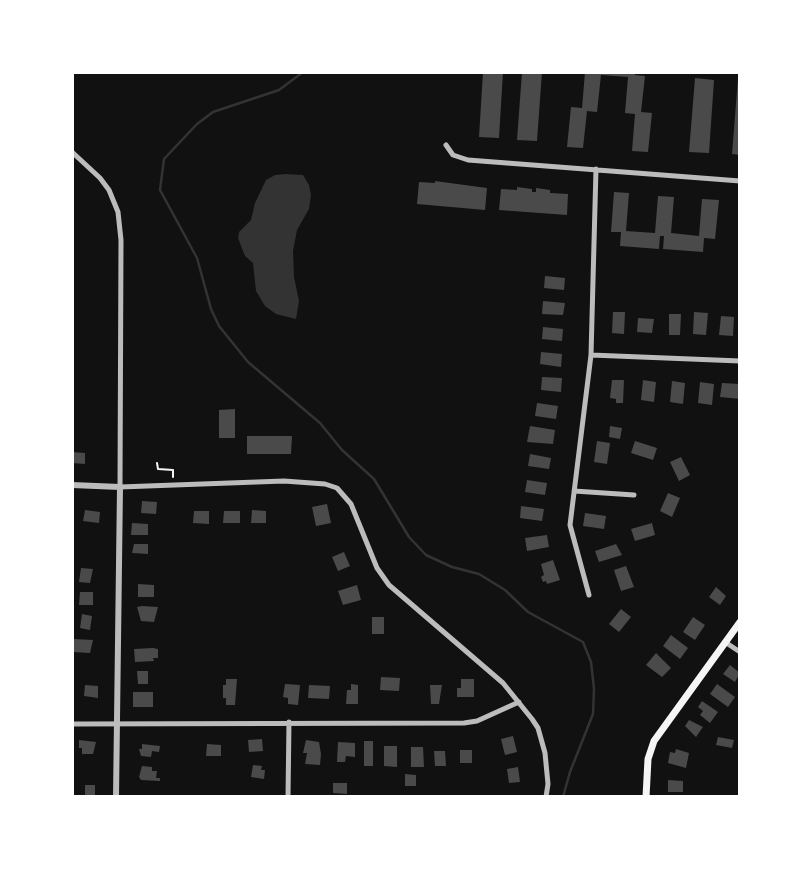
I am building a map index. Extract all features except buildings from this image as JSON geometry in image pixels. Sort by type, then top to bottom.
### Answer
[{"type":"main road","points":[[646,797],[648,760],[654,741],[740,622]]},
{"type":"street","points":[[446,145],[453,155],[468,160],[740,181]]},
{"type":"street","points":[[72,152],[100,178],[108,190],[118,212],[121,240],[116,797]]},
{"type":"street","points":[[589,595],[570,525],[591,355],[596,169]]},
{"type":"street","points":[[591,355],[740,361]]},
{"type":"street","points":[[72,485],[284,481],[325,484],[337,488],[351,504],[377,568],[389,585],[503,683],[538,728],[547,768],[546,797]]},
{"type":"street","points":[[574,491],[634,495]]},
{"type":"street","points":[[726,642],[740,652]]},
{"type":"street","points":[[72,724],[464,723],[477,721],[519,702]]},
{"type":"street","points":[[288,797],[289,722]]},
{"type":"path","points":[[157,463],[158,469],[173,470],[174,485]]},
{"type":"shaded area","points":[[275,175],[303,175],[311,195],[309,209],[297,230],[293,251],[294,277],[299,301],[296,319],[276,314],[265,306],[256,291],[253,263],[245,256],[238,238],[239,232],[251,220],[255,203],[266,180]]},
{"type":"waterway","points":[[303,72],[279,90],[213,112],[197,124],[164,159],[160,190],[197,258],[211,309],[219,326],[248,362],[320,423],[342,450],[374,479],[409,537],[426,555],[452,567],[479,574],[505,590],[528,612],[583,642],[591,662],[593,714],[563,797]]}]
